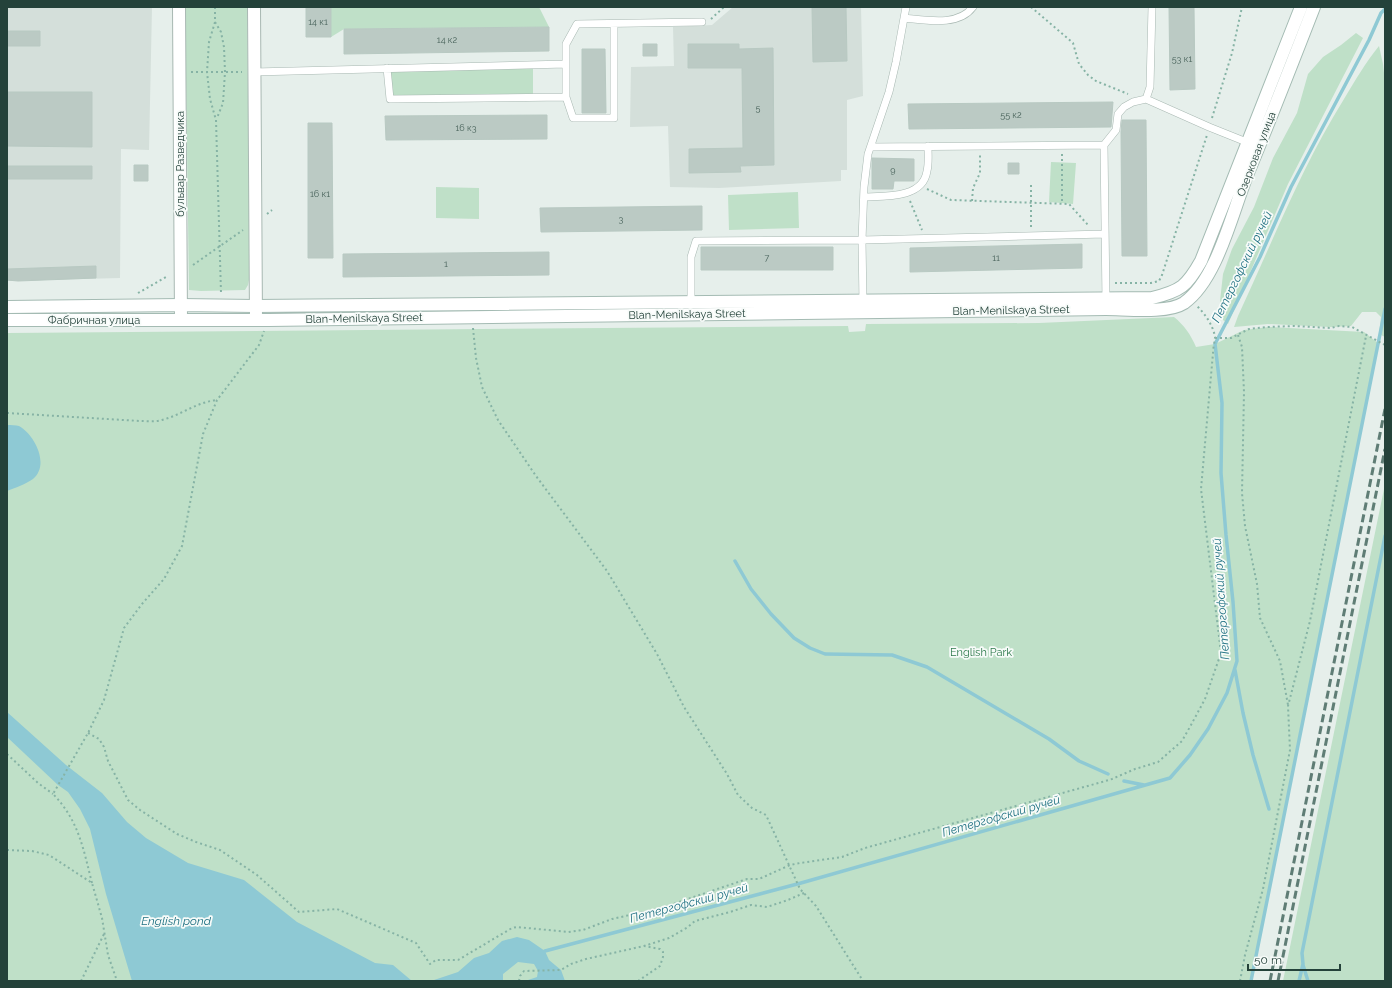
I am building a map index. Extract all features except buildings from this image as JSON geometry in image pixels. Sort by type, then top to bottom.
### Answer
[{"type":"street","name":"бульвар Разведчика","points":[[179,7],[181,320]]},
{"type":"street","points":[[254,7],[256,320]]},
{"type":"street","name":"Озерковая улица","points":[[1184,286],[1201,261],[1301,7]]},
{"type":"street","name":"Озерковая улица","points":[[1190,297],[1203,283],[1215,260],[1249,169],[1314,7]]},
{"type":"street","name":"Blan-Menilskaya Street","points":[[181,305],[256,306],[691,302],[863,306],[1106,304],[1152,298],[1169,294],[1184,286]]},
{"type":"street","name":"Blan-Menilskaya Street","points":[[1106,304],[1157,310],[1175,307],[1190,297]]},
{"type":"street","name":"Фабричная улица","points":[[7,306],[181,305]]},
{"type":"street","name":"Blan-Menilskaya Street","points":[[181,320],[691,314],[863,306]]},
{"type":"street","name":"Фабричная улица","points":[[7,320],[181,320]]},
{"type":"lane","points":[[863,306],[862,240],[864,187],[868,154],[889,92],[906,7]]},
{"type":"lane","points":[[904,18],[935,21],[955,19],[968,13],[973,7]]},
{"type":"lane","points":[[1146,99],[1150,87],[1152,7]]},
{"type":"lane","points":[[614,24],[614,118],[573,118],[566,97],[566,44],[577,24],[702,22]]},
{"type":"lane","points":[[254,72],[566,64]]},
{"type":"lane","points":[[387,68],[390,99],[566,97]]},
{"type":"lane","points":[[1106,304],[1104,145],[1116,130],[1118,114],[1124,107],[1133,102],[1146,99],[1259,147]]},
{"type":"lane","points":[[870,147],[1104,145]]},
{"type":"lane","points":[[864,197],[907,194],[920,186],[927,173],[928,146]]},
{"type":"lane","points":[[691,314],[691,257],[696,241],[862,240],[1105,234]]},
{"type":"path","points":[[215,7],[215,22],[209,42],[207,72],[210,99],[216,120],[221,293]]},
{"type":"path","points":[[702,22],[713,18],[724,7]]},
{"type":"path","points":[[1031,7],[1073,43],[1079,64],[1096,81],[1122,92],[1146,99]]},
{"type":"path","points":[[1106,282],[1151,283],[1159,281],[1162,275],[1232,53],[1242,7]]},
{"type":"path","points":[[215,22],[220,32],[224,47],[226,72],[224,103],[216,120]]},
{"type":"path","points":[[179,72],[254,72]]},
{"type":"path","points":[[1062,145],[1062,204]]},
{"type":"path","points":[[972,200],[973,188],[980,174],[980,146]]},
{"type":"path","points":[[1031,184],[1031,236]]},
{"type":"path","points":[[920,186],[951,200],[1069,204],[1097,234]]},
{"type":"path","points":[[907,194],[926,238]]},
{"type":"path","points":[[191,266],[244,230]]},
{"type":"path","points":[[138,293],[166,277]]},
{"type":"path","points":[[88,733],[99,740],[104,747],[108,761],[128,800],[140,810],[177,834],[220,850],[257,875],[299,912],[337,909],[416,943],[430,964],[436,960],[458,960],[512,928],[517,927],[523,929],[568,932],[582,930],[612,919],[661,908],[747,879],[759,879],[800,863],[842,857],[865,848],[1107,781],[1135,769],[1158,762],[1182,741],[1192,725],[1205,698],[1221,653],[1201,489],[1212,353],[1217,338],[1204,313],[1190,297]]},
{"type":"path","points":[[473,317],[476,358],[482,387],[498,420],[544,487],[607,571],[657,654],[684,707],[727,774],[738,795],[752,808],[766,815],[800,889],[816,906],[863,981]]},
{"type":"path","points":[[1217,338],[1231,338],[1249,329],[1267,327],[1294,326],[1332,328],[1339,326],[1352,327],[1385,345]]},
{"type":"path","points":[[53,794],[88,733],[104,700],[124,628],[142,604],[164,579],[182,546],[203,434],[217,400],[259,345],[266,328]]},
{"type":"path","points":[[1238,335],[1242,347],[1244,392],[1242,493],[1245,526],[1257,584],[1260,618],[1280,661],[1288,706],[1290,750],[1263,889],[1245,956],[1240,981]]},
{"type":"path","points":[[1288,706],[1310,621],[1366,336]]},
{"type":"path","points":[[7,413],[160,421],[176,416],[206,401],[217,400]]},
{"type":"path","points":[[7,754],[38,783],[53,794],[74,822],[84,850],[102,918],[108,955],[117,981]]},
{"type":"path","points":[[7,850],[32,851],[49,855],[92,883]]},
{"type":"path","points":[[519,981],[520,976],[524,971],[561,970],[571,964],[586,959],[644,946],[669,938],[695,921],[750,905],[767,907],[804,893]]},
{"type":"path","points":[[81,981],[105,933]]},
{"type":"path","points":[[638,981],[660,966],[663,957],[660,949],[644,946]]},
{"type":"shaded area","points":[[7,7],[152,7],[149,150],[121,149],[120,278],[7,281]]},
{"type":"shaded area","points":[[733,7],[861,7],[863,96],[847,100],[847,170],[841,170],[841,181],[719,188],[670,187],[668,126],[630,127],[631,67],[674,66],[673,27],[712,25]]},
{"type":"green space","points":[[185,7],[247,7],[250,275],[248,285],[245,290],[189,290]]},
{"type":"green space","points":[[331,7],[539,7],[549,27],[344,29],[331,37]]},
{"type":"green space","points":[[1356,33],[1363,38],[1288,184],[1228,324],[1223,320],[1220,301],[1223,274],[1232,249],[1254,207],[1273,158],[1297,113],[1308,74],[1323,57]]},
{"type":"green space","points":[[1379,46],[1385,82],[1385,337],[1379,334],[1381,317],[1376,312],[1362,312],[1351,326],[1330,327],[1268,324],[1234,327],[1314,152],[1328,125],[1356,79]]},
{"type":"green space","points":[[533,65],[533,97],[390,99],[387,68]]},
{"type":"green space","points":[[1051,162],[1076,163],[1073,204],[1049,202]]},
{"type":"green space","points":[[436,187],[479,188],[479,219],[436,218]]},
{"type":"green space","points":[[798,192],[799,228],[729,230],[728,195]]},
{"type":"green space","name":"English Park","points":[[1174,317],[1187,330],[1196,347],[1215,344],[1244,330],[1269,327],[1364,332],[1378,343],[1321,627],[1280,842],[1251,981],[7,981],[7,333],[848,326],[849,332],[865,331],[866,324],[1039,323]]},
{"type":"green space","points":[[1385,484],[1385,981],[1283,981]]},
{"type":"water","points":[[7,425],[19,426],[30,436],[38,451],[40,466],[38,473],[33,479],[7,491]]},
{"type":"water","name":"English pond","points":[[7,712],[66,765],[102,793],[127,822],[146,838],[188,863],[244,880],[297,922],[375,963],[393,965],[412,981],[132,981],[106,894],[90,829],[80,809],[68,792],[58,785],[7,737]]},
{"type":"water","points":[[517,937],[529,940],[545,951],[549,960],[561,970],[565,981],[525,981],[537,977],[538,971],[534,964],[518,962],[503,974],[503,981],[431,981],[458,972],[474,958],[489,953],[502,941]]},
{"type":"waterway","name":"Петергофский ручей","points":[[545,951],[801,883],[1170,778],[1190,755],[1208,729],[1227,693],[1237,661],[1221,473],[1222,403],[1215,344],[1260,257],[1291,187],[1369,40],[1381,13],[1385,9]]},
{"type":"waterway","points":[[1251,981],[1385,309]]},
{"type":"waterway","points":[[1299,981],[1303,964],[1302,953],[1385,536]]},
{"type":"waterway","points":[[735,561],[751,589],[771,614],[794,638],[810,648],[825,654],[892,655],[927,667],[1049,739],[1079,761],[1108,774]]},
{"type":"waterway","points":[[1235,670],[1253,755],[1269,809]]},
{"type":"waterway","points":[[1124,781],[1144,785]]},
{"type":"waterway","points":[[1303,965],[1308,981]]},
{"type":"railway","points":[[1270,981],[1385,409]]},
{"type":"railway","points":[[1278,981],[1385,449]]}]
